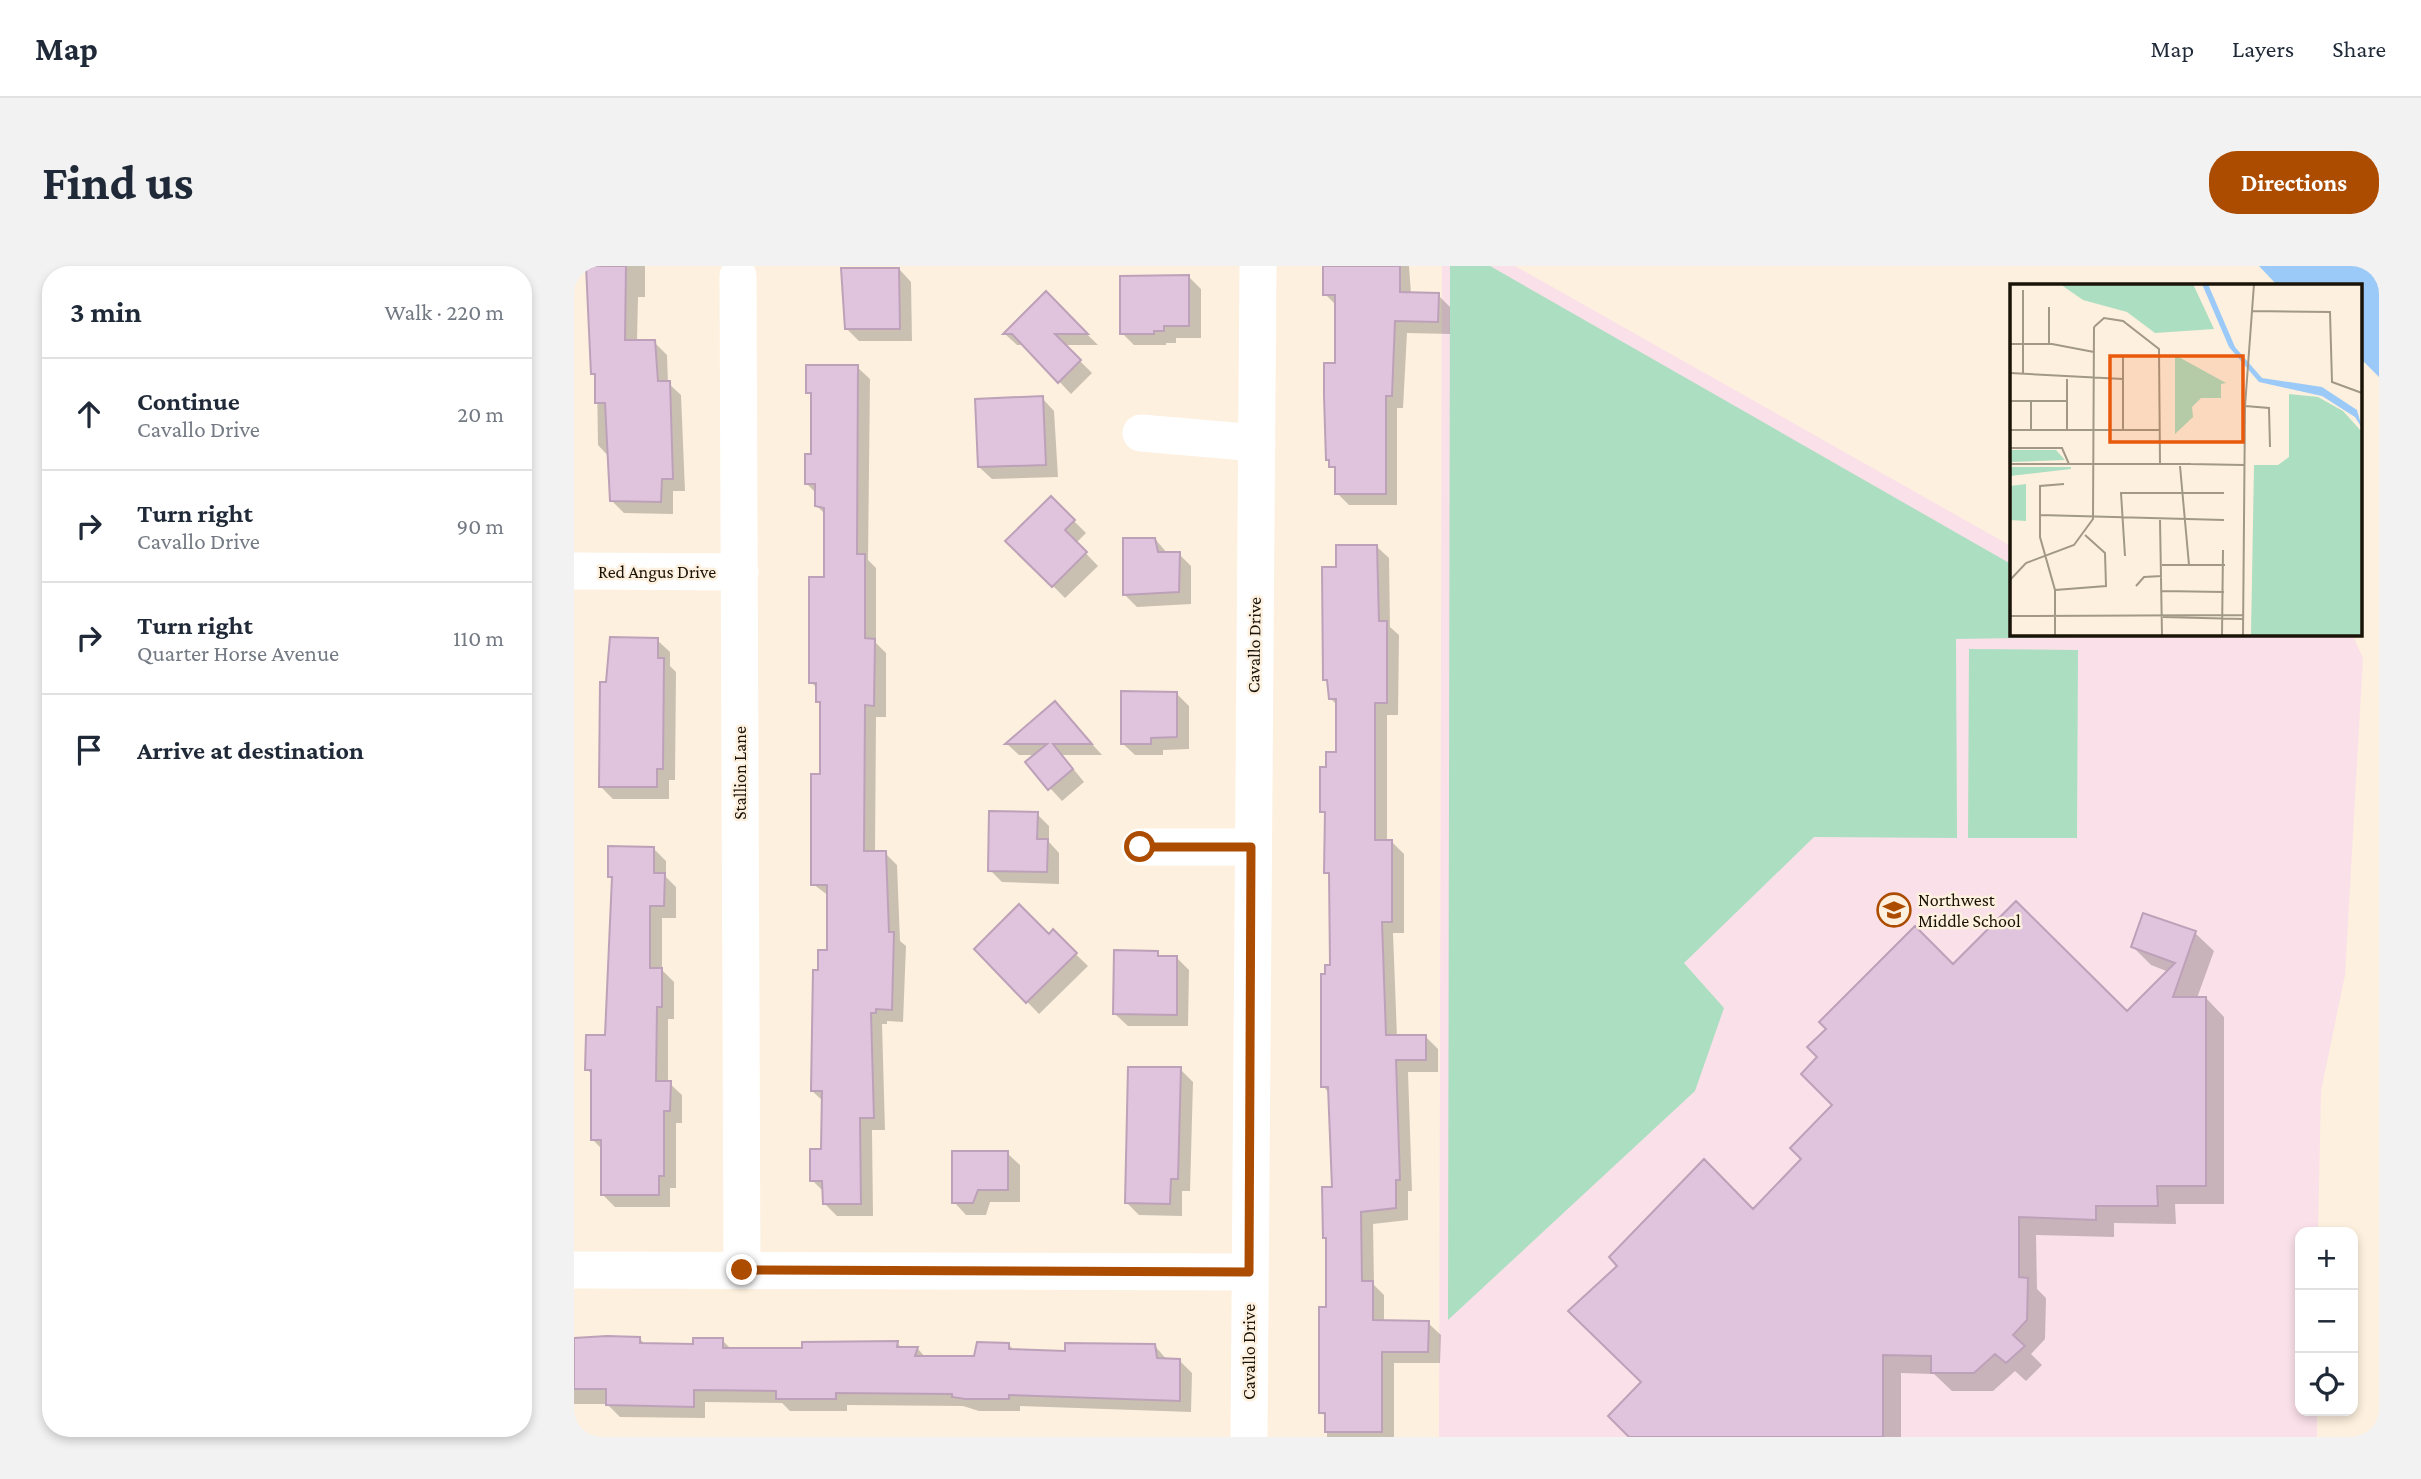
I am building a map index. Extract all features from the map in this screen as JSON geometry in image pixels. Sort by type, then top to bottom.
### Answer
[{"type":"street","name":"Cavallo Drive","points":[[1250,1437],[1251,847],[1258,266]]},
{"type":"street","name":"Stallion Lane","points":[[738,276],[742,1270]]},
{"type":"street","points":[[1141,433],[1257,443]]},
{"type":"street","name":"Red Angus Drive","points":[[574,571],[740,572]]},
{"type":"street","points":[[1140,847],[1251,847]]},
{"type":"street","points":[[574,1270],[1249,1272]]},
{"type":"shaded area","name":"Northwest Middle School","points":[[1442,266],[1515,266],[2010,545],[2010,635],[2352,635],[2363,658],[2345,975],[2321,1091],[2318,1227],[2295,1227],[2295,1416],[2317,1416],[2317,1437],[1439,1437]]},
{"type":"green space","points":[[1450,266],[1490,266],[2010,563],[2010,635],[2143,636],[1956,639],[1957,838],[1814,837],[1684,963],[1724,1008],[1695,1091],[1448,1320]]},
{"type":"green space","points":[[1969,649],[2078,650],[2077,838],[1968,838]]},
{"type":"water","points":[[2259,266],[2370,266],[2379,273],[2379,377],[2361,359],[2361,284],[2276,284]]},
{"type":"building","points":[[586,266],[626,266],[625,340],[655,340],[658,381],[670,381],[673,479],[662,479],[661,502],[610,501],[605,403],[595,403],[595,374],[591,374]]},
{"type":"building","points":[[1323,266],[1400,266],[1400,292],[1439,293],[1438,322],[1395,321],[1392,396],[1386,396],[1386,494],[1335,494],[1335,467],[1329,467],[1329,460],[1326,460],[1324,363],[1335,363],[1335,295],[1323,295]]},
{"type":"building","points":[[841,268],[899,268],[900,329],[845,329]]},
{"type":"building","points":[[1189,275],[1189,326],[1164,326],[1164,331],[1154,331],[1154,334],[1120,334],[1120,276]]},
{"type":"building","points":[[1046,291],[1088,334],[1055,334],[1081,360],[1058,383],[1012,334],[1003,334]]},
{"type":"building","points":[[806,365],[858,365],[857,554],[865,554],[865,638],[875,639],[874,706],[865,705],[864,851],[886,851],[889,932],[894,932],[892,1010],[876,1009],[876,1013],[871,1013],[874,1118],[860,1118],[861,1204],[823,1204],[822,1181],[810,1181],[810,1149],[821,1149],[822,1091],[811,1091],[813,970],[818,970],[818,950],[827,950],[827,885],[811,885],[811,774],[820,774],[820,702],[816,702],[816,683],[809,683],[809,577],[824,577],[824,508],[815,506],[815,484],[805,484],[805,454],[811,454],[811,393],[806,393]]},
{"type":"building","points":[[1043,396],[1046,465],[978,467],[975,399]]},
{"type":"building","points":[[1051,496],[1075,520],[1065,530],[1087,552],[1052,587],[1005,541]]},
{"type":"building","points":[[1123,538],[1155,538],[1158,552],[1180,552],[1179,592],[1123,595]]},
{"type":"building","points":[[1336,545],[1377,545],[1379,621],[1387,621],[1387,703],[1375,703],[1375,840],[1392,840],[1392,922],[1382,922],[1386,1035],[1426,1035],[1426,1060],[1396,1060],[1400,1180],[1396,1180],[1396,1208],[1361,1212],[1362,1281],[1373,1281],[1373,1320],[1429,1321],[1428,1352],[1382,1352],[1382,1432],[1325,1432],[1325,1413],[1319,1413],[1319,1307],[1326,1307],[1326,1238],[1323,1238],[1322,1187],[1332,1187],[1328,1087],[1321,1087],[1321,974],[1325,974],[1325,965],[1330,965],[1329,873],[1324,873],[1325,812],[1320,812],[1320,767],[1326,767],[1326,752],[1336,752],[1336,699],[1329,699],[1327,680],[1323,680],[1322,567],[1336,567]]},
{"type":"building","points":[[610,637],[658,638],[658,658],[664,658],[663,769],[657,769],[657,787],[599,787],[600,682],[606,682]]},
{"type":"building","points":[[1121,691],[1177,692],[1177,737],[1151,738],[1151,744],[1121,744]]},
{"type":"building","points":[[1055,701],[1092,744],[1053,744],[1073,769],[1048,790],[1025,762],[1047,744],[1005,744]]},
{"type":"building","points":[[989,811],[1038,812],[1037,839],[1048,839],[1047,872],[988,871]]},
{"type":"building","points":[[608,846],[654,847],[654,873],[665,873],[664,906],[650,906],[650,968],[662,968],[662,1007],[657,1007],[656,1081],[671,1081],[670,1111],[664,1111],[664,1176],[659,1176],[659,1195],[601,1195],[601,1140],[591,1140],[591,1070],[585,1070],[586,1035],[605,1035],[612,877],[608,877]]},
{"type":"building","points":[[2016,901],[2127,1011],[2175,963],[2131,947],[2143,913],[2196,931],[2173,997],[2206,997],[2206,1186],[2157,1186],[2158,1206],[2096,1206],[2096,1220],[2019,1217],[2019,1277],[2028,1278],[2027,1320],[2013,1335],[2025,1346],[2006,1363],[1995,1354],[1974,1373],[1931,1373],[1931,1356],[1883,1355],[1883,1437],[1629,1437],[1608,1416],[1641,1382],[1568,1311],[1617,1266],[1609,1257],[1704,1159],[1753,1209],[1801,1159],[1790,1148],[1832,1105],[1801,1074],[1817,1057],[1807,1047],[1826,1029],[1819,1022],[1915,926],[1953,964]]},
{"type":"building","points":[[1019,904],[1049,934],[1053,929],[1077,953],[1026,1003],[974,949]]},
{"type":"building","points":[[1114,950],[1158,951],[1158,956],[1177,956],[1177,1015],[1113,1014]]},
{"type":"building","points":[[1128,1067],[1181,1067],[1178,1179],[1171,1179],[1170,1204],[1125,1203]]},
{"type":"building","points":[[952,1151],[1008,1151],[1008,1190],[978,1190],[973,1203],[952,1203]]},
{"type":"building","points":[[640,1337],[640,1343],[693,1344],[693,1338],[723,1338],[723,1348],[802,1348],[802,1342],[898,1341],[897,1347],[918,1347],[915,1356],[974,1356],[977,1342],[1009,1343],[1009,1349],[1065,1351],[1065,1343],[1155,1344],[1157,1358],[1180,1359],[1180,1401],[1009,1395],[1009,1399],[965,1399],[952,1397],[952,1394],[836,1393],[836,1399],[776,1399],[776,1391],[694,1390],[694,1407],[606,1405],[606,1389],[574,1389],[574,1338]]},
{"type":"place","name":"Northwest Middle School","points":[[1894,910]]},
{"type":"route","points":[[742,1270],[1249,1272],[1251,847],[1140,847]]}]
